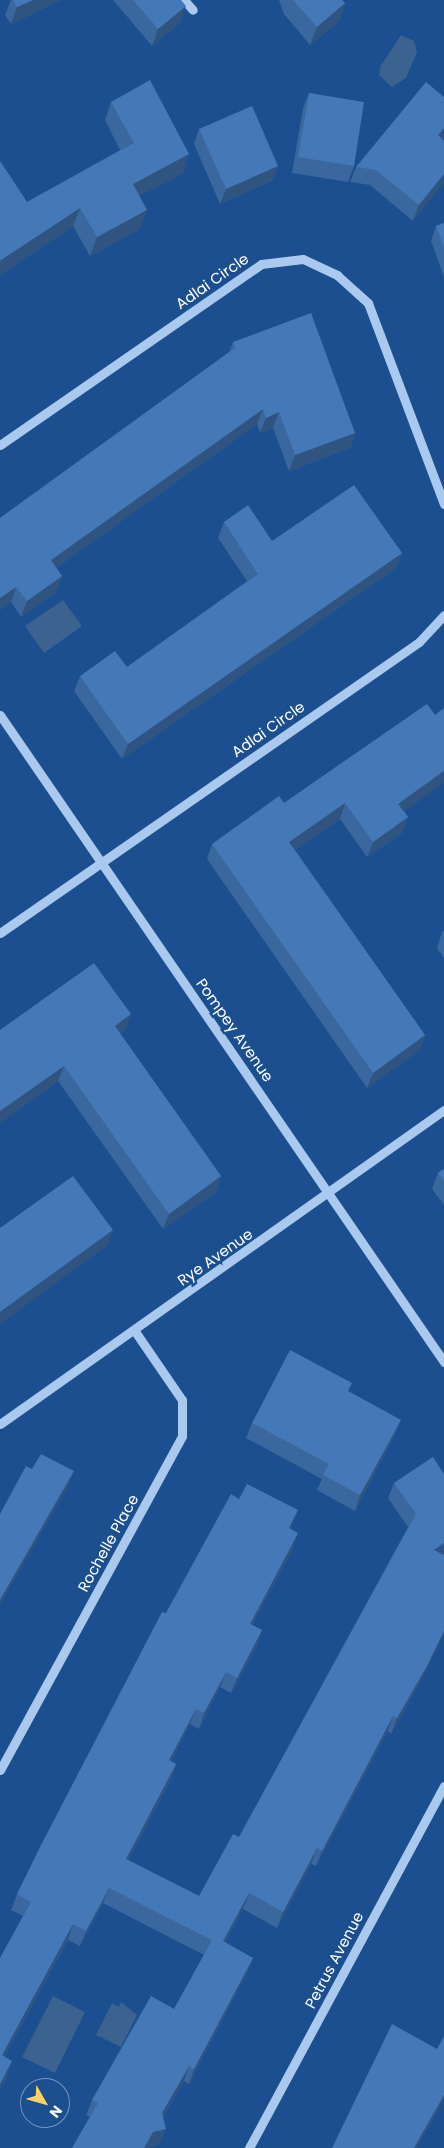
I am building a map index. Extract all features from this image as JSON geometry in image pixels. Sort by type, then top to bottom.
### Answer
[{"type":"street","points":[[184,0],[193,10]]},
{"type":"street","name":"Adlai Circle","points":[[0,445],[261,264],[303,259],[338,275],[368,302],[444,504]]},
{"type":"street","name":"Adlai Circle","points":[[0,932],[419,642],[444,615]]},
{"type":"street","name":"Pompey Avenue","points":[[0,715],[331,1192],[444,1362]]},
{"type":"street","name":"Rye Avenue","points":[[0,1424],[331,1192],[444,1110]]},
{"type":"street","name":"Rochelle Place","points":[[0,1770],[182,1436],[182,1400],[134,1330]]},
{"type":"street","name":"Petrus Avenue","points":[[249,2148],[444,1786]]},
{"type":"water","points":[[401,35],[414,41],[417,52],[406,78],[392,87],[379,75],[380,67]]},
{"type":"water","points":[[63,600],[82,626],[44,653],[25,626]]},
{"type":"water","points":[[53,1996],[85,2012],[55,2073],[22,2057]]},
{"type":"water","points":[[121,2002],[137,2015],[121,2047],[96,2035],[112,2003],[119,2007]]},
{"type":"building","points":[[13,0],[33,0],[17,7]]},
{"type":"building","points":[[133,0],[181,0],[186,6],[158,29]]},
{"type":"building","points":[[293,0],[342,0],[345,3],[317,27]]},
{"type":"building","points":[[150,80],[189,154],[133,184],[147,210],[97,237],[80,208],[1,260],[0,161],[27,202],[134,143],[111,102]]},
{"type":"building","points":[[426,82],[444,97],[444,128],[438,135],[444,141],[444,174],[419,205],[376,170],[356,167]]},
{"type":"building","points":[[309,93],[364,102],[354,166],[298,157]]},
{"type":"building","points":[[252,106],[278,166],[226,189],[199,129]]},
{"type":"building","points":[[444,223],[444,247],[436,226]]},
{"type":"building","points":[[311,313],[355,433],[295,455],[279,412],[266,418],[263,409],[51,560],[62,576],[27,601],[16,587],[0,598],[0,518],[235,348],[233,342]]},
{"type":"building","points":[[354,485],[402,553],[128,744],[80,676],[115,651],[127,667],[258,574],[224,522],[248,505],[272,541]]},
{"type":"building","points":[[427,704],[435,715],[444,708],[444,771],[398,804],[408,817],[373,842],[345,803],[289,842],[425,1035],[373,1073],[212,844],[279,796],[284,803]]},
{"type":"building","points":[[94,963],[131,1014],[115,1026],[221,1176],[169,1214],[64,1066],[0,1111],[0,1030]]},
{"type":"building","points":[[444,1169],[444,1181],[438,1173]]},
{"type":"building","points":[[73,1176],[113,1230],[0,1312],[0,1228]]},
{"type":"building","points":[[290,1350],[352,1383],[348,1391],[401,1420],[360,1495],[323,1475],[329,1464],[252,1423]]},
{"type":"building","points":[[41,1454],[74,1471],[0,1600],[0,1514],[26,1466],[32,1469]]},
{"type":"building","points":[[433,1457],[444,1474],[444,1543],[434,1550],[444,1555],[444,1631],[427,1666],[397,1718],[393,1716],[322,1851],[317,1848],[283,1912],[249,1893],[223,1941],[253,1958],[194,2069],[189,2066],[162,2113],[166,2129],[153,2132],[144,2148],[72,2148],[98,2103],[92,2100],[151,1996],[174,2009],[212,1940],[109,1888],[86,1931],[73,1924],[2,2055],[12,2061],[0,2084],[0,1958],[31,1902],[17,1894],[162,1612],[166,1613],[231,1494],[239,1499],[247,1484],[298,1510],[289,1528],[298,1533],[250,1624],[262,1630],[237,1678],[226,1672],[204,1713],[196,1709],[169,1760],[176,1764],[126,1859],[199,1896],[233,1834],[239,1837],[416,1514],[394,1483]]},
{"type":"building","points":[[392,2024],[437,2049],[444,2036],[444,2095],[414,2148],[332,2148]]}]
